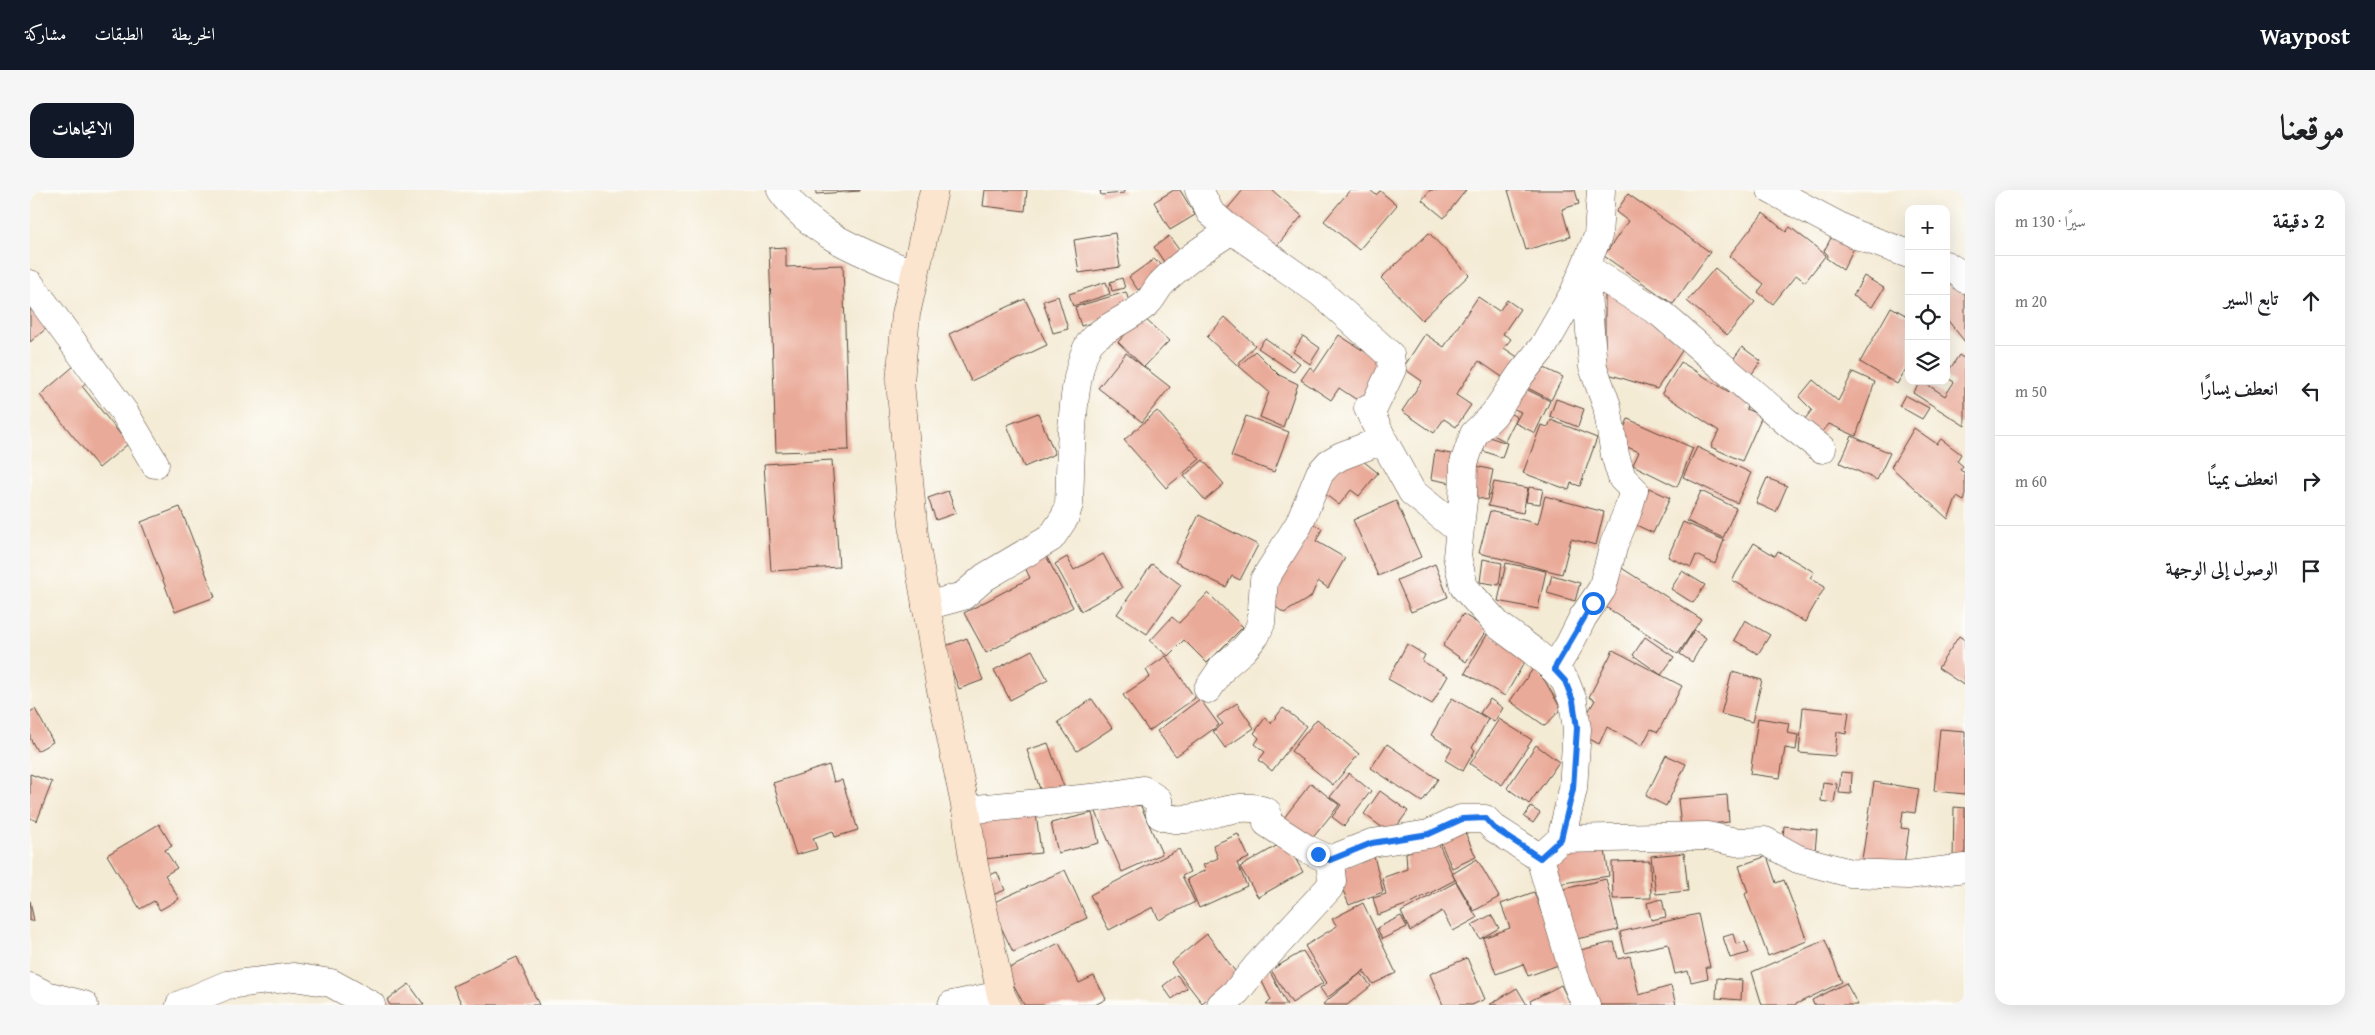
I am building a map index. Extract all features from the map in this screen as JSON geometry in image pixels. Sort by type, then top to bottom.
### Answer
[{"type":"street","points":[[782,190],[805,218],[830,237],[914,274]]},
{"type":"street","points":[[934,190],[906,314],[900,382],[914,535],[966,810],[974,865],[1004,1000],[952,1005]]},
{"type":"street","points":[[1199,190],[1210,212],[1232,230],[1321,293],[1390,355],[1392,369],[1386,384],[1374,407],[1368,408],[1383,440],[1412,492],[1459,530]]},
{"type":"street","points":[[1540,858],[1561,839],[1573,789],[1577,728],[1573,701],[1565,681],[1554,669],[1534,651],[1498,625],[1464,586],[1458,556],[1464,463],[1474,434],[1494,414],[1520,374],[1543,347],[1574,293],[1598,236],[1601,190]]},
{"type":"street","points":[[1771,190],[1854,234],[1905,253]]},
{"type":"street","points":[[926,606],[963,596],[986,577],[1051,538],[1064,517],[1069,504],[1074,415],[1079,366],[1084,350],[1094,337],[1120,323],[1148,303],[1162,283],[1211,243],[1232,230]]},
{"type":"street","points":[[1584,267],[1660,313],[1822,450]]},
{"type":"street","points":[[1554,669],[1583,617],[1602,589],[1614,544],[1628,513],[1634,490],[1622,478],[1615,455],[1607,406],[1593,367],[1584,267]]},
{"type":"street","points":[[1950,267],[1959,273],[1965,280]]},
{"type":"street","points":[[30,284],[124,412],[155,464]]},
{"type":"street","points":[[1208,688],[1223,667],[1244,650],[1256,635],[1261,623],[1264,580],[1299,524],[1320,474],[1329,463],[1341,456],[1383,440]]},
{"type":"street","points":[[966,810],[1101,797],[1143,790],[1158,800],[1160,815],[1167,819],[1208,814],[1246,806],[1256,807],[1267,812],[1267,823],[1307,849],[1330,860],[1372,843],[1429,834],[1462,819],[1485,818],[1494,828],[1540,858],[1577,984],[1586,1005]]},
{"type":"street","points":[[1561,839],[1707,836],[1736,842],[1765,840],[1798,859],[1850,873],[1908,875],[1965,868]]},
{"type":"street","points":[[1221,1005],[1237,991],[1276,945],[1329,888],[1332,881],[1330,860]]},
{"type":"street","points":[[180,1005],[227,985],[294,977],[331,983],[371,1005]]},
{"type":"street","points":[[30,987],[70,1003]]},
{"type":"building","points":[[816,190],[860,190],[860,191],[816,194]]},
{"type":"building","points":[[985,190],[1027,190],[1025,211],[983,206]]},
{"type":"building","points":[[1100,190],[1124,190],[1124,193],[1101,195]]},
{"type":"building","points":[[1174,190],[1180,190],[1195,215],[1170,230],[1154,202]]},
{"type":"building","points":[[1243,190],[1272,190],[1302,216],[1270,254],[1223,214]]},
{"type":"building","points":[[1350,190],[1370,190],[1376,195],[1380,191],[1397,205],[1359,250],[1324,221]]},
{"type":"building","points":[[1430,190],[1466,190],[1444,218],[1422,200]]},
{"type":"building","points":[[1508,190],[1575,190],[1579,204],[1562,209],[1570,237],[1526,250]]},
{"type":"building","points":[[1628,194],[1710,252],[1673,304],[1604,256],[1628,221],[1616,212]]},
{"type":"building","points":[[1763,213],[1786,232],[1790,227],[1826,255],[1805,282],[1796,275],[1773,304],[1758,292],[1764,284],[1729,256]]},
{"type":"building","points":[[1115,233],[1120,267],[1079,273],[1074,240]]},
{"type":"building","points":[[1429,233],[1469,275],[1422,320],[1381,278]]},
{"type":"building","points":[[1169,236],[1185,258],[1169,269],[1154,247]]},
{"type":"building","points":[[1831,238],[1849,244],[1853,250],[1843,270],[1826,258],[1828,255],[1824,251]]},
{"type":"building","points":[[786,247],[786,267],[843,265],[849,450],[776,452],[769,248]]},
{"type":"building","points":[[1154,259],[1157,262],[1159,261],[1165,271],[1138,290],[1129,277]]},
{"type":"building","points":[[1715,268],[1755,302],[1727,335],[1687,301]]},
{"type":"building","points":[[1864,276],[1884,288],[1872,307],[1853,296]]},
{"type":"building","points":[[1955,277],[1965,291],[1965,342],[1950,323],[1950,280]]},
{"type":"building","points":[[1122,278],[1125,288],[1112,291],[1110,282]]},
{"type":"building","points":[[1106,282],[1110,294],[1073,306],[1069,294]]},
{"type":"building","points":[[1605,290],[1685,346],[1657,389],[1605,373]]},
{"type":"building","points":[[1126,292],[1132,311],[1081,326],[1075,307]]},
{"type":"building","points":[[1058,296],[1068,329],[1053,333],[1043,301]]},
{"type":"building","points":[[1478,297],[1499,311],[1507,300],[1520,309],[1503,334],[1511,339],[1504,348],[1519,358],[1505,379],[1479,361],[1456,395],[1471,405],[1456,427],[1444,419],[1434,433],[1402,411],[1422,381],[1403,368],[1425,334],[1444,347]]},
{"type":"building","points":[[1025,299],[1047,345],[971,381],[949,334]]},
{"type":"building","points":[[1891,307],[1905,315],[1905,371],[1897,384],[1860,362]]},
{"type":"building","points":[[30,308],[47,328],[30,342]]},
{"type":"building","points":[[1142,316],[1169,341],[1144,367],[1118,342]]},
{"type":"building","points":[[1225,317],[1255,345],[1237,365],[1207,337]]},
{"type":"building","points":[[1339,335],[1384,364],[1360,402],[1339,388],[1331,400],[1301,380],[1310,367],[1315,371]]},
{"type":"building","points":[[1303,336],[1320,348],[1310,364],[1293,352]]},
{"type":"building","points":[[1265,338],[1300,363],[1293,372],[1258,348]]},
{"type":"building","points":[[1742,347],[1761,361],[1751,375],[1732,361]]},
{"type":"building","points":[[1255,351],[1279,375],[1298,384],[1283,427],[1260,417],[1269,392],[1239,366]]},
{"type":"building","points":[[1126,353],[1170,387],[1142,422],[1098,388]]},
{"type":"building","points":[[1959,355],[1965,359],[1965,426],[1913,393],[1919,385],[1928,385],[1945,396],[1954,382],[1950,380],[1950,369]]},
{"type":"building","points":[[1681,362],[1729,392],[1731,388],[1751,397],[1746,409],[1762,416],[1742,461],[1711,447],[1719,431],[1662,393]]},
{"type":"building","points":[[1536,364],[1563,377],[1551,400],[1524,386]]},
{"type":"building","points":[[74,366],[87,382],[82,386],[128,444],[99,468],[40,395]]},
{"type":"building","points":[[1853,372],[1875,382],[1856,436],[1829,424],[1820,435],[1804,420],[1812,410],[1799,397],[1813,380],[1838,401]]},
{"type":"building","points":[[1520,386],[1550,401],[1535,433],[1515,423],[1521,412],[1510,407]]},
{"type":"building","points":[[1905,395],[1929,408],[1922,419],[1899,406]]},
{"type":"building","points":[[1556,399],[1584,409],[1578,427],[1550,416]]},
{"type":"building","points":[[1503,410],[1517,417],[1505,441],[1491,434]]},
{"type":"building","points":[[1157,411],[1200,459],[1166,488],[1124,440]]},
{"type":"building","points":[[1038,413],[1055,454],[1024,467],[1007,425]]},
{"type":"building","points":[[1246,416],[1289,432],[1274,472],[1231,456]]},
{"type":"building","points":[[1628,419],[1693,448],[1677,487],[1633,465],[1639,452],[1618,443]]},
{"type":"building","points":[[1551,420],[1597,438],[1580,486],[1571,483],[1569,490],[1523,473],[1541,425],[1548,427]]},
{"type":"building","points":[[1914,428],[1937,444],[1941,439],[1961,454],[1957,461],[1963,466],[1960,470],[1965,473],[1965,499],[1964,501],[1957,497],[1948,519],[1891,467]]},
{"type":"building","points":[[1486,436],[1507,443],[1502,458],[1481,450]]},
{"type":"building","points":[[1852,436],[1890,453],[1877,480],[1840,463]]},
{"type":"building","points":[[1697,447],[1751,473],[1737,503],[1683,477]]},
{"type":"building","points":[[1435,451],[1456,455],[1451,483],[1431,479]]},
{"type":"building","points":[[1352,452],[1378,473],[1359,496],[1351,490],[1339,505],[1321,491]]},
{"type":"building","points":[[832,460],[839,567],[771,571],[764,464]]},
{"type":"building","points":[[1203,460],[1224,484],[1205,500],[1184,476]]},
{"type":"building","points":[[1472,465],[1493,470],[1487,500],[1466,495]]},
{"type":"building","points":[[1767,478],[1787,486],[1776,512],[1756,503]]},
{"type":"building","points":[[1494,482],[1528,488],[1523,513],[1488,506]]},
{"type":"building","points":[[1529,487],[1543,489],[1540,504],[1526,502]]},
{"type":"building","points":[[1649,488],[1670,498],[1653,533],[1632,523]]},
{"type":"building","points":[[948,491],[956,513],[936,520],[928,498]]},
{"type":"building","points":[[1701,491],[1736,508],[1723,538],[1687,521]]},
{"type":"building","points":[[1545,496],[1604,512],[1596,545],[1571,539],[1562,574],[1479,553],[1490,511],[1538,524]]},
{"type":"building","points":[[1396,501],[1421,557],[1378,576],[1353,520]]},
{"type":"building","points":[[180,507],[215,597],[175,612],[141,522]]},
{"type":"building","points":[[1199,515],[1258,545],[1240,580],[1232,576],[1226,587],[1175,562]]},
{"type":"building","points":[[1307,520],[1322,529],[1316,541],[1345,558],[1328,588],[1318,581],[1311,597],[1284,613],[1264,598]]},
{"type":"building","points":[[1683,522],[1724,540],[1715,564],[1696,555],[1691,567],[1668,557]]},
{"type":"building","points":[[1754,543],[1775,556],[1778,551],[1814,572],[1810,578],[1825,587],[1805,622],[1732,580]]},
{"type":"building","points":[[1044,552],[1073,607],[986,653],[964,613],[1030,578],[1023,563]]},
{"type":"building","points":[[1103,554],[1122,588],[1081,611],[1055,564],[1067,557],[1074,570]]},
{"type":"building","points":[[1483,559],[1502,563],[1499,585],[1480,582]]},
{"type":"building","points":[[1506,563],[1546,571],[1538,609],[1498,601]]},
{"type":"building","points":[[1152,564],[1181,585],[1147,634],[1117,614]]},
{"type":"building","points":[[1435,564],[1448,597],[1411,612],[1397,580]]},
{"type":"building","points":[[1620,567],[1701,619],[1678,654],[1598,602]]},
{"type":"building","points":[[1682,571],[1705,585],[1693,603],[1671,589]]},
{"type":"building","points":[[1552,575],[1580,583],[1575,601],[1547,593]]},
{"type":"building","points":[[1208,593],[1243,627],[1207,663],[1184,640],[1168,656],[1150,641],[1172,617],[1179,623]]},
{"type":"building","points":[[1463,614],[1487,629],[1466,662],[1443,646]]},
{"type":"building","points":[[1745,620],[1770,635],[1758,654],[1734,640]]},
{"type":"building","points":[[1694,630],[1706,638],[1692,662],[1680,654]]},
{"type":"building","points":[[1488,633],[1528,656],[1505,696],[1465,673]]},
{"type":"building","points":[[1959,636],[1965,640],[1965,686],[1938,668]]},
{"type":"building","points":[[1645,637],[1674,657],[1661,675],[1633,655]]},
{"type":"building","points":[[967,638],[983,680],[959,689],[943,647]]},
{"type":"building","points":[[1407,644],[1425,655],[1422,661],[1448,676],[1432,704],[1388,679]]},
{"type":"building","points":[[1032,650],[1048,680],[1010,700],[994,670]]},
{"type":"building","points":[[1613,650],[1682,686],[1658,732],[1651,729],[1642,746],[1607,727],[1599,744],[1582,735],[1590,718],[1586,716],[1595,700],[1589,697]]},
{"type":"building","points":[[1166,656],[1195,698],[1149,731],[1123,695],[1150,677],[1146,670]]},
{"type":"building","points":[[1533,669],[1545,681],[1561,709],[1545,726],[1510,701]]},
{"type":"building","points":[[1732,672],[1762,680],[1752,722],[1721,714]]},
{"type":"building","points":[[1452,698],[1488,719],[1472,748],[1475,750],[1463,771],[1445,760],[1452,748],[1431,735]]},
{"type":"building","points":[[1092,699],[1112,728],[1077,751],[1058,722]]},
{"type":"building","points":[[1200,699],[1219,725],[1176,756],[1157,731]]},
{"type":"building","points":[[1490,699],[1503,708],[1494,722],[1480,713]]},
{"type":"building","points":[[1237,703],[1254,728],[1225,748],[1213,731],[1223,724],[1217,717]]},
{"type":"building","points":[[1803,707],[1849,712],[1846,734],[1837,732],[1835,756],[1799,753]]},
{"type":"building","points":[[1283,708],[1306,726],[1272,771],[1259,760],[1265,752],[1255,744],[1259,738],[1254,733],[1265,718],[1271,723]]},
{"type":"building","points":[[35,709],[53,742],[37,751],[30,738],[30,712]]},
{"type":"building","points":[[1758,718],[1789,723],[1787,733],[1798,735],[1796,750],[1785,748],[1780,778],[1750,774]]},
{"type":"building","points":[[1317,719],[1359,754],[1333,785],[1291,751]]},
{"type":"building","points":[[1499,719],[1532,740],[1502,785],[1470,764]]},
{"type":"building","points":[[1940,729],[1965,731],[1965,794],[1934,791]]},
{"type":"building","points":[[1048,743],[1064,787],[1042,795],[1027,750]]},
{"type":"building","points":[[1387,744],[1438,779],[1422,802],[1371,768]]},
{"type":"building","points":[[1536,745],[1559,762],[1529,804],[1507,788]]},
{"type":"building","points":[[1666,755],[1686,764],[1666,806],[1646,796]]},
{"type":"building","points":[[829,765],[834,782],[842,780],[858,830],[835,837],[833,831],[813,838],[817,849],[796,855],[773,783]]},
{"type":"building","points":[[1841,772],[1852,773],[1851,794],[1839,793]]},
{"type":"building","points":[[1349,773],[1371,791],[1344,826],[1332,817],[1341,805],[1330,797]]},
{"type":"building","points":[[30,774],[52,782],[37,821],[30,818]]},
{"type":"building","points":[[1823,782],[1837,784],[1834,803],[1821,801]]},
{"type":"building","points":[[1874,782],[1919,789],[1915,813],[1903,811],[1901,828],[1909,829],[1904,865],[1862,859]]},
{"type":"building","points":[[1311,783],[1339,805],[1307,845],[1280,823]]},
{"type":"building","points":[[1380,791],[1408,811],[1391,834],[1364,814]]},
{"type":"building","points":[[1136,795],[1162,854],[1122,872],[1096,812]]},
{"type":"building","points":[[1727,795],[1729,822],[1681,827],[1678,799]]},
{"type":"building","points":[[1531,807],[1540,813],[1533,823],[1524,817]]},
{"type":"building","points":[[1954,807],[1965,808],[1965,860],[1953,860]]},
{"type":"building","points":[[1036,813],[1041,853],[984,859],[980,819]]},
{"type":"building","points":[[1092,813],[1099,843],[1058,853],[1051,823]]},
{"type":"building","points":[[159,824],[172,846],[165,850],[177,868],[165,875],[179,899],[160,910],[154,901],[140,909],[107,855]]},
{"type":"building","points":[[1462,826],[1476,857],[1452,868],[1438,837]]},
{"type":"building","points":[[1784,826],[1817,830],[1815,851],[1782,848]]},
{"type":"building","points":[[1238,834],[1249,858],[1237,863],[1247,886],[1199,908],[1187,879],[1206,870],[1203,865],[1218,858],[1213,845]]},
{"type":"building","points":[[1437,840],[1455,880],[1411,903],[1378,915],[1373,898],[1386,894],[1382,878],[1407,869],[1406,853]]},
{"type":"building","points":[[1285,841],[1303,872],[1258,897],[1240,867]]},
{"type":"building","points":[[1604,844],[1609,876],[1557,884],[1552,852]]},
{"type":"building","points":[[1179,849],[1190,872],[1182,876],[1195,902],[1159,920],[1153,907],[1109,930],[1090,895]]},
{"type":"building","points":[[1684,853],[1688,891],[1656,894],[1651,856]]},
{"type":"building","points":[[1374,856],[1383,892],[1349,905],[1335,871]]},
{"type":"building","points":[[1767,856],[1776,883],[1784,880],[1807,941],[1768,956],[1745,894],[1748,892],[1739,866]]},
{"type":"building","points":[[1477,859],[1499,897],[1474,911],[1452,874]]},
{"type":"building","points":[[1650,861],[1651,898],[1613,899],[1612,862]]},
{"type":"building","points":[[1065,870],[1087,918],[1013,952],[990,904]]},
{"type":"building","points":[[997,872],[1005,890],[988,897],[980,879]]},
{"type":"building","points":[[1606,879],[1618,930],[1572,940],[1560,890]]},
{"type":"building","points":[[1456,882],[1477,918],[1453,931],[1442,911],[1410,931],[1401,912]]},
{"type":"building","points":[[1534,892],[1561,964],[1528,976],[1523,964],[1496,974],[1483,938],[1510,928],[1501,904]]},
{"type":"building","points":[[1662,899],[1666,917],[1651,920],[1647,903]]},
{"type":"building","points":[[30,901],[34,921],[30,921]]},
{"type":"building","points":[[1363,903],[1396,973],[1373,984],[1363,971],[1327,998],[1320,988],[1327,983],[1305,946],[1337,926],[1332,919]]},
{"type":"building","points":[[1698,914],[1710,967],[1706,967],[1708,978],[1691,982],[1688,971],[1675,974],[1668,944],[1625,953],[1620,932]]},
{"type":"building","points":[[1491,915],[1499,928],[1480,939],[1472,925]]},
{"type":"building","points":[[1401,916],[1407,927],[1382,939],[1377,928]]},
{"type":"building","points":[[1207,934],[1238,975],[1202,1003],[1171,963]]},
{"type":"building","points":[[1733,934],[1736,944],[1745,942],[1749,953],[1730,958],[1723,937]]},
{"type":"building","points":[[1825,940],[1842,982],[1794,1005],[1762,1005],[1752,972]]},
{"type":"building","points":[[1614,942],[1618,959],[1630,956],[1639,995],[1671,986],[1676,1005],[1595,1005],[1580,950]]},
{"type":"building","points":[[1059,943],[1079,983],[1094,976],[1106,999],[1095,1005],[1024,1005],[1006,970]]},
{"type":"building","points":[[1303,951],[1323,983],[1292,1003],[1271,970]]},
{"type":"building","points":[[517,957],[539,1005],[462,1005],[453,986]]},
{"type":"building","points":[[1467,958],[1485,999],[1472,1005],[1443,1005],[1430,974]]},
{"type":"building","points":[[1267,966],[1287,1005],[1266,1005],[1271,1000],[1257,971]]},
{"type":"building","points":[[1361,973],[1371,986],[1347,1005],[1323,1004]]},
{"type":"building","points":[[1177,975],[1187,988],[1172,999],[1163,986]]},
{"type":"building","points":[[1717,978],[1742,980],[1741,1000],[1716,998]]},
{"type":"building","points":[[1846,983],[1858,1005],[1814,1005],[1812,1000]]},
{"type":"building","points":[[409,984],[424,1005],[390,1005],[387,1000]]},
{"type":"building","points":[[1561,985],[1571,1005],[1532,1005],[1530,1001]]},
{"type":"building","points":[[1517,988],[1527,1005],[1489,1005]]},
{"type":"route","points":[[1318,854],[1330,860],[1372,843],[1429,834],[1462,819],[1485,818],[1494,828],[1540,858],[1561,839],[1573,789],[1577,728],[1573,701],[1565,681],[1554,669],[1593,603]]}]
